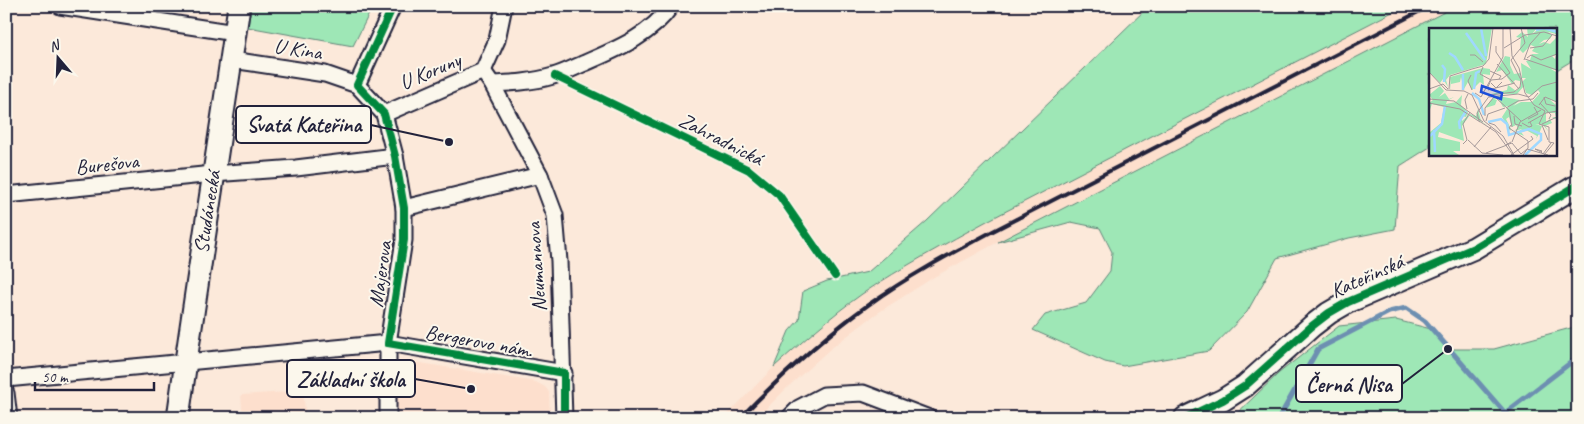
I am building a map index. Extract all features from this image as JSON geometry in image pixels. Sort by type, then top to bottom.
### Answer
[{"type":"street","points":[[60,6],[235,33]]},
{"type":"street","name":"Studánecká","points":[[178,418],[212,174],[232,60],[239,6]]},
{"type":"street","points":[[357,85],[393,6]]},
{"type":"street","name":"U Koruny","points":[[384,114],[484,72],[497,40],[504,6]]},
{"type":"street","points":[[492,84],[528,82],[555,76],[615,50],[635,40],[648,30],[671,6]]},
{"type":"street","name":"U Kina","points":[[232,60],[325,74],[357,85],[384,114]]},
{"type":"street","name":"Neumannova","points":[[484,72],[540,175],[555,215],[564,373],[564,418]]},
{"type":"street","name":"Majerova","points":[[384,114],[395,156],[404,208],[404,240],[388,344],[388,418]]},
{"type":"street","points":[[212,174],[296,168],[395,156]]},
{"type":"street","name":"Burešova","points":[[6,195],[212,174]]},
{"type":"street","points":[[404,208],[540,175]]},
{"type":"street","name":"Kateřinská","points":[[1185,418],[1223,400],[1245,386],[1329,313],[1348,302],[1474,248],[1578,186]]},
{"type":"street","name":"Bergerovo nám.","points":[[6,379],[388,344],[564,373]]},
{"type":"street","points":[[6,393],[9,418]]},
{"type":"street","points":[[789,418],[799,408],[824,395],[863,393],[929,418]]},
{"type":"shaded area","points":[[1404,6],[1456,6],[998,242],[934,277],[876,314],[830,349],[757,418],[724,418],[774,367],[815,331],[862,294],[921,257],[987,221]]},
{"type":"shaded area","points":[[403,360],[536,382],[545,387],[549,392],[550,418],[394,418],[397,366]]},
{"type":"shaded area","points":[[303,391],[306,418],[243,418],[241,395]]},
{"type":"green space","points":[[251,6],[373,6],[353,46],[248,27]]},
{"type":"green space","points":[[1149,6],[1404,6],[987,221],[924,256],[850,302],[774,367],[789,331],[799,320],[803,291],[827,281],[868,272],[927,221]]},
{"type":"green space","points":[[1456,6],[1578,6],[1578,57],[1556,70],[1556,28],[1429,28],[1429,148],[1400,166],[1395,229],[1349,238],[1277,258],[1247,312],[1209,351],[1123,366],[1105,362],[1033,330],[1045,315],[1086,303],[1110,271],[1112,252],[1100,228],[1071,222],[998,242]]},
{"type":"green space","points":[[1396,320],[1431,329],[1449,349],[1494,349],[1578,326],[1578,418],[1232,418],[1279,373],[1339,326]]},
{"type":"waterway","points":[[1279,418],[1318,349],[1389,312],[1406,308],[1425,321],[1505,413],[1578,357]]},
{"type":"railway","points":[[740,418],[818,344],[868,305],[913,275],[993,231],[1430,6]]},
{"type":"cycle path","points":[[393,6],[357,85],[384,114],[395,156],[404,208],[404,240],[388,343],[564,373],[564,418]]},
{"type":"cycle path","name":"Zahradnická","points":[[555,76],[749,170],[779,195],[835,276]]},
{"type":"cycle path","points":[[1185,418],[1223,400],[1245,386],[1329,313],[1348,302],[1474,248],[1578,185]]},
{"type":"place","name":"Svatá Kateřina","points":[[449,142]]},
{"type":"place","name":"Černá Nisa","points":[[1448,349]]},
{"type":"place","name":"Základní škola","points":[[471,389]]}]
